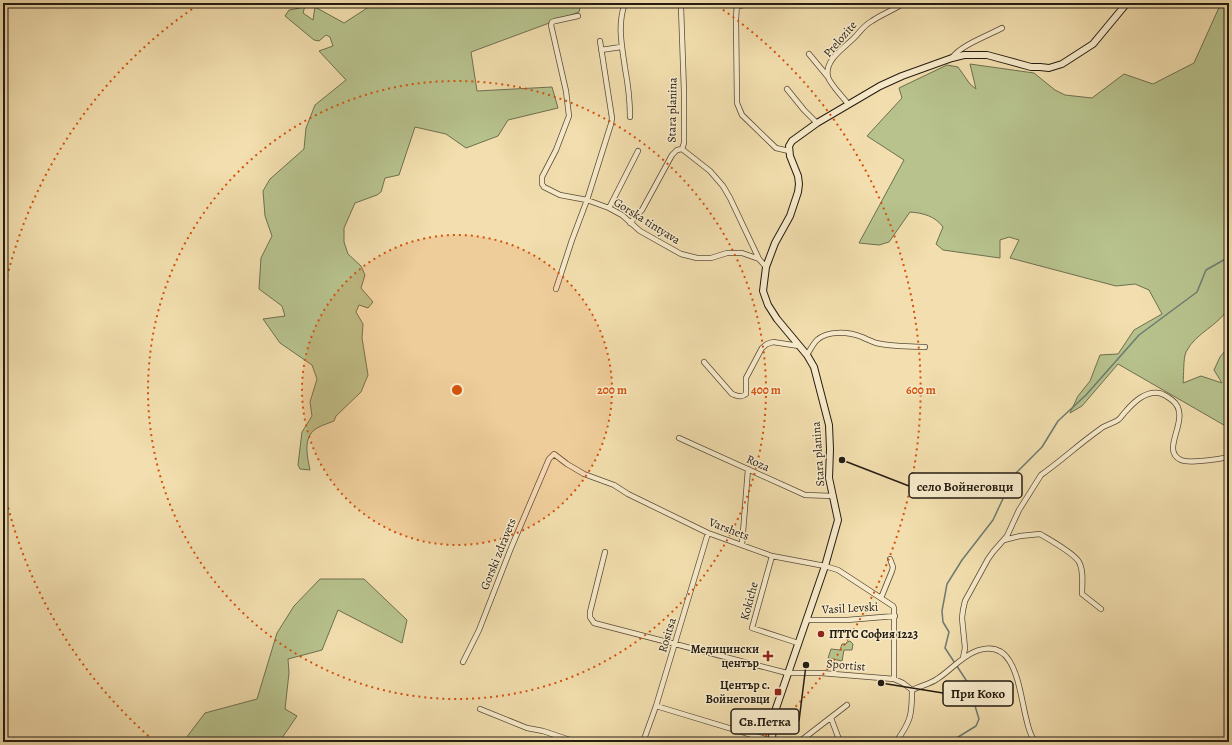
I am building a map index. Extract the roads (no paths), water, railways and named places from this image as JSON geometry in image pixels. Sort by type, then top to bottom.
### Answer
[{"type":"street","points":[[625,3],[620,23],[621,47],[630,99],[630,117]]},
{"type":"street","points":[[750,3],[736,5],[738,103],[740,112],[776,148],[789,151],[789,146],[792,141],[817,123],[848,104],[880,86],[902,76],[952,58],[964,55],[987,55],[1032,67],[1049,68],[1062,64],[1093,44],[1127,3]]},
{"type":"street","name":"Prelozite","points":[[848,104],[828,77],[828,69],[831,61],[855,37],[862,27],[904,3]]},
{"type":"street","name":"Stara planina","points":[[682,7],[684,92],[684,143],[682,149],[710,171],[723,186],[759,260]]},
{"type":"street","name":"Gorska tintyava","points":[[578,16],[555,21],[552,22],[551,25],[566,91],[569,116],[556,150],[542,177],[542,184],[544,187],[560,195],[587,200],[609,208],[622,215],[640,231],[681,254],[698,258],[711,258],[727,253],[742,253],[759,260],[766,267]]},
{"type":"street","points":[[952,58],[959,51],[977,40],[1002,28]]},
{"type":"street","points":[[556,289],[612,124],[600,41]]},
{"type":"street","points":[[601,50],[621,47]]},
{"type":"street","points":[[808,54],[828,77]]},
{"type":"street","points":[[787,89],[817,123]]},
{"type":"street","points":[[630,223],[642,210],[672,155],[677,150],[682,149]]},
{"type":"street","points":[[609,208],[638,151]]},
{"type":"street","name":"Stara planina","points":[[772,742],[773,717],[825,566],[838,520],[829,478],[829,425],[814,367],[807,355],[768,305],[763,291],[766,267],[775,243],[790,216],[798,192],[798,176],[789,151]]},
{"type":"street","points":[[807,355],[818,339],[833,333],[860,336],[875,342],[890,345],[925,347]]},
{"type":"street","points":[[704,362],[732,394],[743,396],[746,394],[746,378],[762,348],[773,342],[799,346]]},
{"type":"street","points":[[963,658],[965,648],[962,618],[964,606],[986,563],[993,552],[1004,540],[1019,510],[1041,475],[1099,429],[1118,420],[1134,401],[1148,394],[1155,393],[1168,397],[1178,405],[1180,415],[1173,451],[1182,461],[1229,458]]},
{"type":"street","name":"Roza","points":[[678,438],[805,495],[833,496]]},
{"type":"street","name":"Varshets","points":[[554,454],[584,474],[614,485],[628,494],[708,533],[772,556],[825,566],[843,573],[893,606],[895,616]]},
{"type":"street","name":"Gorski zdravets","points":[[463,662],[479,630],[521,522],[549,459],[554,454]]},
{"type":"street","points":[[742,545],[748,469]]},
{"type":"street","name":"Rositsa","points":[[643,742],[656,706],[708,533]]},
{"type":"street","points":[[1004,540],[1031,534],[1040,534],[1074,556],[1081,569],[1082,594],[1101,609]]},
{"type":"street","name":"Sportist","points":[[605,552],[590,612],[591,619],[594,623],[788,673],[821,673],[894,679],[903,682],[912,690]]},
{"type":"street","name":"Kokiche","points":[[772,556],[752,628],[798,643]]},
{"type":"street","points":[[881,598],[893,568],[890,559]]},
{"type":"street","points":[[894,679],[895,616]]},
{"type":"street","name":"Vasil Levski","points":[[806,620],[847,620],[895,616]]},
{"type":"street","points":[[896,742],[910,720],[912,690],[936,680],[963,658],[976,651],[990,648],[999,650],[1009,658],[1015,672],[1028,725],[1035,742]]},
{"type":"street","points":[[799,742],[847,705]]},
{"type":"street","points":[[656,706],[772,742]]},
{"type":"street","points":[[480,709],[527,728],[543,731],[576,742]]},
{"type":"street","points":[[831,718],[840,742]]},
{"type":"waterway","points":[[950,742],[976,726],[979,719],[968,683],[945,648],[949,632],[943,622],[942,611],[947,584],[962,560],[993,520],[1014,475],[1042,447],[1058,421],[1086,395],[1139,335],[1197,292],[1206,270],[1229,257]]},
{"type":"place","name":"село Войнеговци","points":[[842,460]]},
{"type":"place","name":"ПТТС София 1223","points":[[821,634]]},
{"type":"place","name":"Медицински център","points":[[768,656]]},
{"type":"place","name":"Св.Петка","points":[[806,665]]},
{"type":"place","name":"При Коко","points":[[881,683]]},
{"type":"place","name":"Център с. Войнеговци","points":[[778,692]]}]
